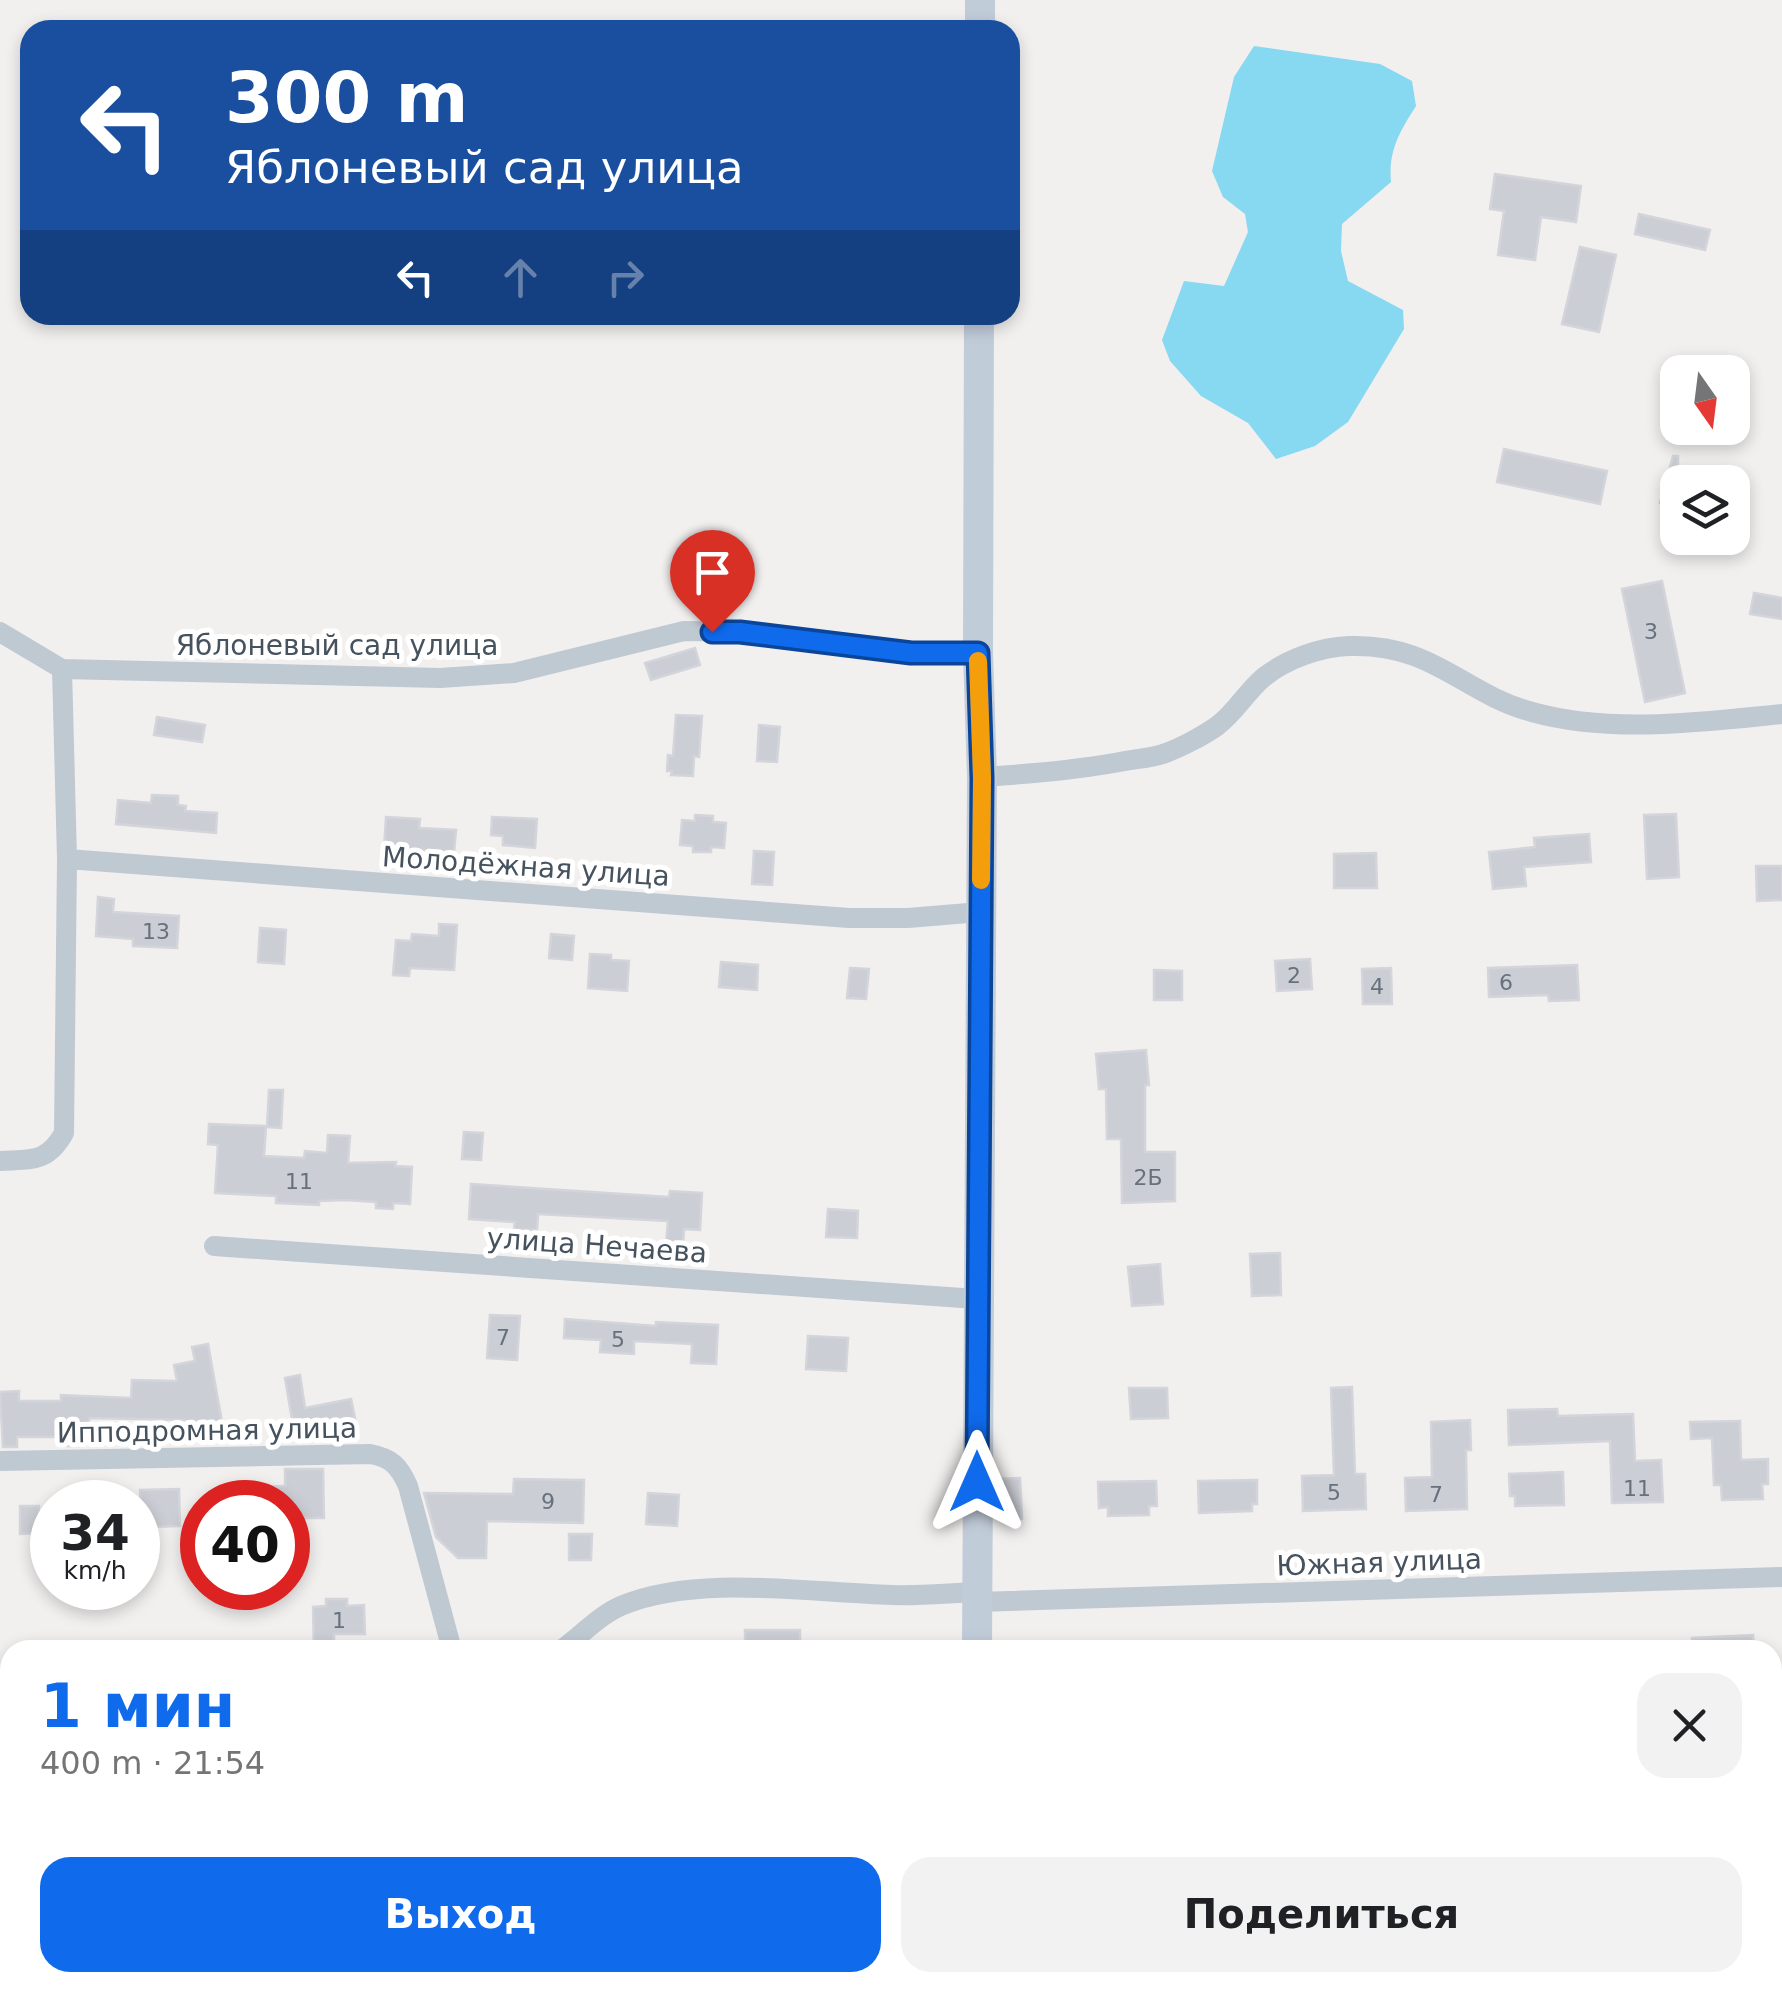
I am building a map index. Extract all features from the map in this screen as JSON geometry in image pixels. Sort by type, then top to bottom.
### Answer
[{"type":"street","points":[[978,1640],[982,778],[978,653],[979,325]]},
{"type":"street","name":"Яблоневый сад улица","points":[[0,632],[62,669],[440,678],[514,672],[684,631],[740,632],[911,653],[978,653]]},
{"type":"street","points":[[982,778],[1080,770],[1163,754],[1217,726],[1264,677],[1297,657],[1346,646],[1396,648],[1436,663],[1529,712],[1570,720],[1715,721],[1782,714]]},
{"type":"street","points":[[0,1161],[38,1159],[55,1149],[64,1133],[67,859],[62,669]]},
{"type":"street","name":"Молодёжная улица","points":[[67,859],[849,918],[980,912]]},
{"type":"street","name":"улица Нечаева","points":[[214,1246],[977,1299]]},
{"type":"street","name":"Ипподромная улица","points":[[0,1461],[370,1454],[387,1457],[399,1467],[408,1486],[449,1640]]},
{"type":"street","name":"Южная улица","points":[[977,1597],[1782,1577]]},
{"type":"street","points":[[573,1640],[601,1617],[625,1604],[667,1594],[777,1588],[977,1597]]},
{"type":"water","points":[[1254,46],[1380,64],[1412,81],[1416,106],[1396,142],[1391,182],[1342,224],[1341,251],[1348,281],[1403,310],[1404,329],[1348,422],[1315,446],[1276,459],[1248,423],[1201,396],[1170,361],[1162,340],[1184,281],[1224,286],[1248,232],[1245,214],[1223,197],[1212,171],[1234,77]]},
{"type":"building","points":[[1495,174],[1581,186],[1576,222],[1541,217],[1535,260],[1498,255],[1504,211],[1490,209]]},
{"type":"building","points":[[1639,214],[1710,230],[1705,250],[1635,234]]},
{"type":"building","points":[[1580,247],[1616,255],[1599,332],[1562,324]]},
{"type":"building","points":[[1504,449],[1607,471],[1600,504],[1497,482]]},
{"type":"building","points":[[1662,581],[1685,693],[1645,702],[1622,589]]},
{"type":"building","points":[[1754,593],[1782,598],[1782,619],[1750,614]]},
{"type":"building","points":[[695,648],[700,665],[651,680],[645,663]]},
{"type":"building","points":[[676,715],[702,716],[699,757],[694,756],[693,776],[671,775],[672,771],[667,771],[668,755],[673,756]]},
{"type":"building","points":[[157,717],[205,725],[202,742],[154,735]]},
{"type":"building","points":[[759,725],[780,727],[777,762],[757,761]]},
{"type":"building","points":[[152,795],[178,796],[178,805],[186,806],[185,811],[217,813],[216,833],[116,824],[118,800],[151,803]]},
{"type":"building","points":[[1676,814],[1679,877],[1647,879],[1644,815]]},
{"type":"building","points":[[695,815],[713,816],[713,822],[726,823],[724,848],[693,852],[693,846],[680,845],[682,820],[695,821]]},
{"type":"building","points":[[386,817],[420,819],[419,828],[456,830],[454,852],[384,849]]},
{"type":"building","points":[[492,817],[537,819],[535,848],[503,845],[503,836],[491,835]]},
{"type":"building","points":[[1589,834],[1591,862],[1524,867],[1526,886],[1493,889],[1489,852],[1535,847],[1534,838]]},
{"type":"building","points":[[754,851],[774,852],[772,885],[752,884]]},
{"type":"building","points":[[1376,853],[1377,888],[1334,888],[1334,854]]},
{"type":"building","points":[[1756,866],[1782,866],[1782,900],[1757,901]]},
{"type":"building","points":[[98,897],[114,899],[113,912],[179,916],[177,948],[133,946],[133,939],[96,936]]},
{"type":"building","points":[[439,924],[457,925],[454,970],[410,968],[409,976],[393,975],[396,940],[411,941],[412,934],[439,936]]},
{"type":"building","points":[[260,928],[286,930],[284,964],[258,962]]},
{"type":"building","points":[[551,934],[574,936],[572,960],[549,958]]},
{"type":"building","points":[[590,954],[629,961],[627,991],[588,988]]},
{"type":"building","points":[[1310,959],[1312,989],[1277,991],[1275,961]]},
{"type":"building","points":[[721,962],[758,965],[757,990],[719,987]]},
{"type":"building","points":[[1577,965],[1579,1000],[1549,1001],[1548,995],[1489,997],[1488,968]]},
{"type":"building","points":[[850,968],[869,969],[866,999],[847,998]]},
{"type":"building","points":[[1391,968],[1392,1004],[1363,1004],[1362,969]]},
{"type":"building","points":[[1154,970],[1182,971],[1182,1000],[1154,1000]]},
{"type":"building","points":[[1146,1050],[1149,1085],[1145,1085],[1145,1152],[1175,1152],[1175,1201],[1122,1203],[1121,1139],[1107,1139],[1106,1089],[1099,1089],[1096,1054]]},
{"type":"building","points":[[269,1090],[283,1090],[281,1128],[267,1127]]},
{"type":"building","points":[[209,1124],[266,1126],[264,1156],[304,1158],[305,1151],[327,1153],[328,1135],[350,1136],[348,1163],[396,1162],[395,1166],[412,1167],[410,1204],[393,1203],[393,1209],[376,1208],[376,1202],[345,1200],[319,1201],[319,1205],[276,1203],[276,1196],[215,1193],[218,1145],[208,1144]]},
{"type":"building","points":[[464,1132],[483,1133],[481,1160],[462,1159]]},
{"type":"building","points":[[471,1184],[669,1197],[670,1191],[702,1193],[700,1230],[684,1229],[683,1245],[666,1244],[668,1221],[538,1214],[537,1230],[514,1229],[515,1222],[469,1219]]},
{"type":"building","points":[[828,1209],[858,1211],[857,1238],[826,1237]]},
{"type":"building","points":[[1280,1253],[1281,1295],[1252,1296],[1250,1254]]},
{"type":"building","points":[[1160,1264],[1163,1304],[1132,1306],[1128,1267]]},
{"type":"building","points":[[490,1315],[520,1316],[517,1360],[487,1358]]},
{"type":"building","points":[[565,1319],[656,1326],[656,1322],[718,1325],[716,1364],[691,1363],[692,1344],[634,1341],[634,1354],[600,1352],[601,1340],[564,1338]]},
{"type":"building","points":[[808,1336],[848,1338],[846,1371],[806,1369]]},
{"type":"building","points":[[208,1344],[224,1433],[209,1436],[207,1427],[186,1431],[184,1420],[89,1418],[89,1433],[83,1433],[83,1446],[61,1446],[61,1437],[17,1437],[17,1447],[3,1447],[0,1392],[19,1391],[19,1401],[61,1401],[61,1395],[131,1398],[132,1380],[177,1381],[174,1365],[195,1361],[192,1347]]},
{"type":"building","points":[[300,1375],[305,1408],[351,1399],[356,1423],[294,1431],[285,1378]]},
{"type":"building","points":[[1352,1387],[1355,1474],[1365,1474],[1366,1509],[1303,1511],[1302,1476],[1334,1475],[1331,1388]]},
{"type":"building","points":[[1129,1388],[1167,1388],[1168,1418],[1131,1419]]},
{"type":"building","points":[[1557,1409],[1558,1416],[1633,1414],[1635,1461],[1661,1460],[1663,1502],[1612,1503],[1610,1441],[1509,1445],[1508,1410]]},
{"type":"building","points":[[1470,1420],[1467,1509],[1406,1511],[1405,1478],[1432,1477],[1431,1422]]},
{"type":"building","points":[[1740,1421],[1741,1460],[1768,1459],[1768,1484],[1762,1484],[1763,1499],[1722,1500],[1721,1485],[1714,1485],[1712,1438],[1691,1439],[1690,1422]]},
{"type":"building","points":[[285,1469],[323,1469],[324,1518],[310,1518],[310,1480],[285,1480]]},
{"type":"building","points":[[1563,1472],[1564,1505],[1515,1506],[1515,1496],[1510,1496],[1509,1474]]},
{"type":"building","points":[[1020,1478],[1022,1519],[1001,1520],[1000,1479]]},
{"type":"building","points":[[514,1479],[584,1480],[583,1523],[487,1521],[486,1558],[458,1558],[436,1537],[424,1493],[513,1494]]},
{"type":"building","points":[[1257,1480],[1257,1504],[1252,1504],[1252,1511],[1199,1513],[1198,1481]]},
{"type":"building","points":[[1156,1481],[1157,1506],[1149,1506],[1149,1515],[1108,1516],[1108,1507],[1099,1508],[1098,1482]]},
{"type":"building","points":[[160,1489],[179,1489],[180,1526],[160,1527]]},
{"type":"building","points":[[648,1493],[679,1495],[677,1526],[646,1524]]},
{"type":"building","points":[[20,1506],[30,1506],[30,1533],[20,1534]]},
{"type":"building","points":[[569,1534],[592,1534],[591,1560],[569,1560]]},
{"type":"building","points":[[326,1599],[347,1599],[347,1606],[364,1605],[365,1634],[334,1634],[334,1640],[314,1640],[313,1607],[326,1606]]},
{"type":"building","points":[[745,1630],[800,1630],[800,1640],[745,1640]]},
{"type":"building","points":[[1753,1635],[1753,1640],[1692,1640]]},
{"type":"slow traffic","points":[[978,661],[981,880]]},
{"type":"route","points":[[712,632],[911,653],[978,653],[982,778],[977,1482]]}]
